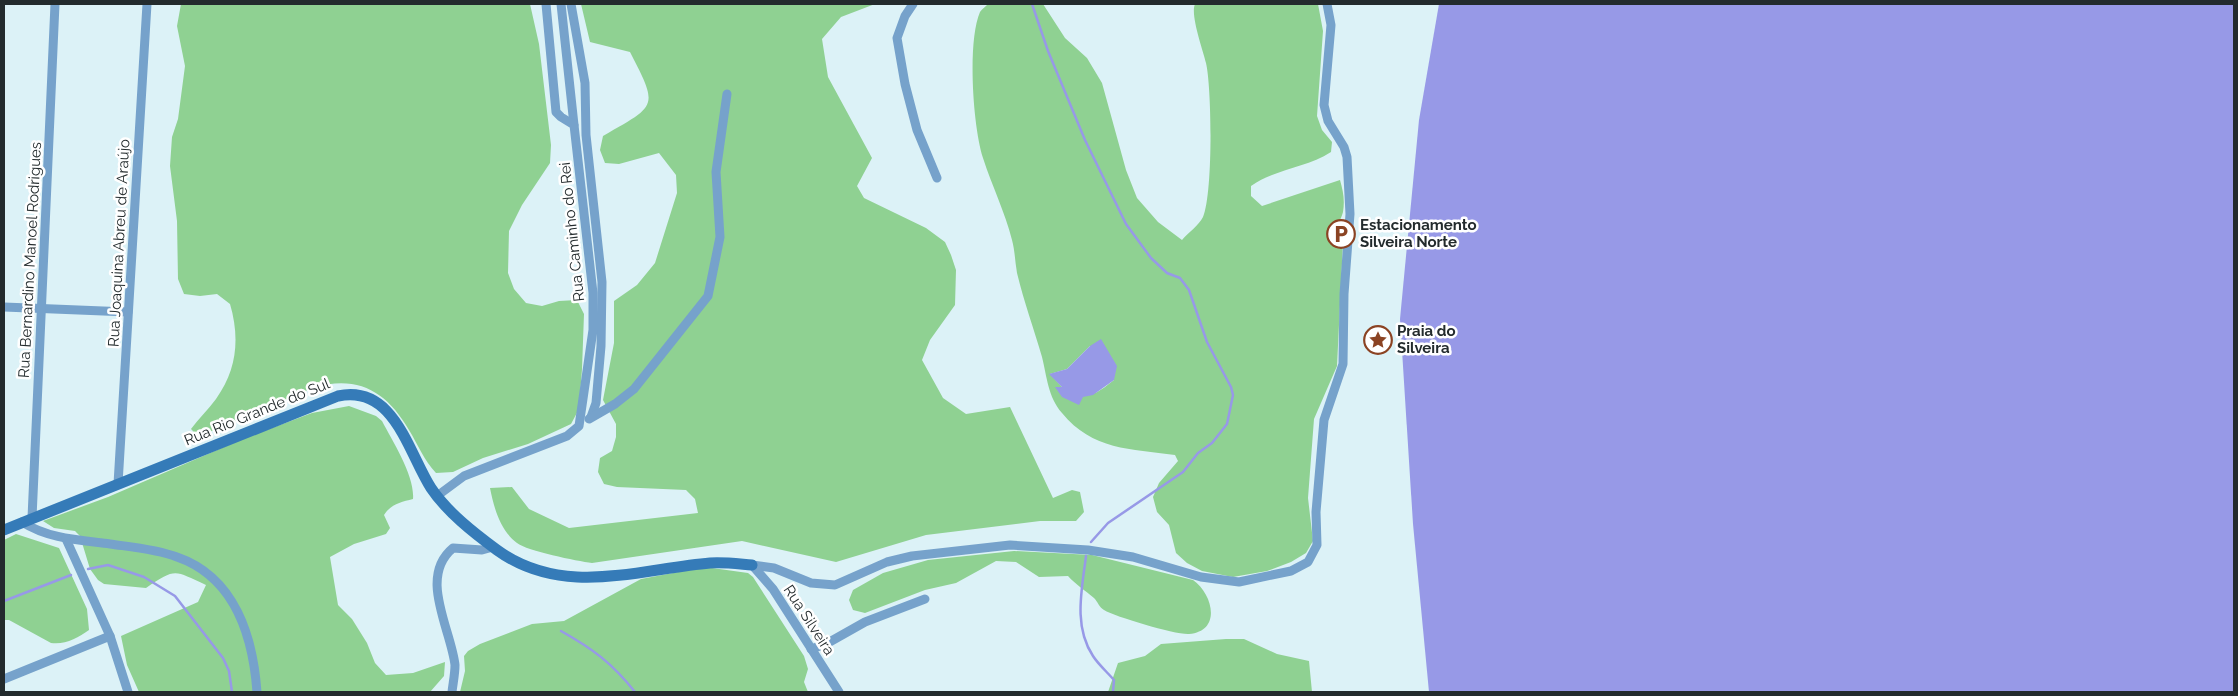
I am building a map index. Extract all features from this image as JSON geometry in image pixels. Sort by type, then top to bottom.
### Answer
[{"type":"street","name":"Rua Bernardino Manoel Rodrigues","points":[[27,520],[41,308],[55,4]]},
{"type":"street","name":"Rua Joaquina Abreu de Araújo","points":[[118,484],[147,4]]},
{"type":"street","points":[[546,4],[556,112],[561,118],[574,125]]},
{"type":"street","name":"Rua Caminho do Rei","points":[[561,4],[593,293],[593,330],[579,426]]},
{"type":"street","points":[[571,4],[585,83],[586,135],[602,282],[600,356],[596,403],[592,417]]},
{"type":"street","points":[[913,4],[905,16],[897,38],[916,130],[937,178]]},
{"type":"street","points":[[752,565],[774,568],[811,583],[835,585],[887,562],[912,556],[1010,545],[1088,550],[1132,557],[1200,577],[1239,582],[1291,572],[1308,562],[1317,545],[1317,505],[1324,420],[1343,364],[1344,294],[1350,214],[1347,157],[1344,147],[1328,121],[1324,105],[1331,25],[1326,4]]},
{"type":"street","points":[[437,496],[464,476],[567,436],[592,417],[615,404],[634,389],[708,296],[720,237],[716,172],[727,94]]},
{"type":"street","points":[[4,307],[128,312]]},
{"type":"street","name":"Rua Rio Grande do Sul","points":[[4,530],[338,396],[352,393],[364,395],[385,410],[402,430],[437,496],[475,533],[493,547],[525,566],[545,573],[570,577],[626,576],[713,562],[752,565]]},
{"type":"street","points":[[27,520],[34,529],[66,539],[110,544],[177,557],[203,570],[227,592],[242,621],[254,662],[256,692]]},
{"type":"street","points":[[66,539],[110,636],[128,692]]},
{"type":"street","points":[[452,692],[455,666],[438,596],[440,566],[445,554],[453,548],[482,550],[493,547]]},
{"type":"street","name":"Rua Silveira","points":[[752,565],[773,589],[839,692]]},
{"type":"street","points":[[811,649],[831,642],[865,622],[925,599]]},
{"type":"street","points":[[4,679],[110,636]]},
{"type":"green space","points":[[181,4],[530,4],[539,44],[551,145],[550,163],[522,205],[509,231],[508,273],[514,289],[526,303],[542,306],[559,301],[577,300],[584,314],[579,409],[571,424],[528,444],[483,458],[453,472],[436,473],[409,430],[391,406],[370,390],[358,385],[345,383],[315,387],[212,431],[196,434],[191,429],[223,388],[232,365],[236,341],[230,304],[217,294],[200,296],[184,294],[178,279],[177,221],[170,166],[172,137],[178,119],[185,66],[177,26]]},
{"type":"green space","points":[[581,4],[875,4],[841,17],[822,39],[828,77],[872,158],[857,186],[864,198],[926,228],[945,242],[956,270],[955,305],[930,340],[922,360],[943,398],[966,414],[1010,407],[1053,498],[1072,490],[1080,492],[1084,512],[1076,521],[1040,521],[926,535],[836,562],[742,541],[592,563],[531,549],[522,546],[511,538],[499,518],[490,488],[512,487],[529,509],[569,528],[698,513],[695,499],[686,490],[617,487],[604,484],[598,472],[600,458],[612,451],[616,437],[616,424],[603,400],[614,343],[614,301],[637,285],[655,263],[677,193],[676,175],[659,153],[619,164],[605,163],[600,150],[603,136],[643,111],[648,103],[648,95],[646,84],[630,52],[590,42]]},
{"type":"green space","points":[[988,4],[1043,4],[1065,38],[1087,58],[1102,83],[1126,170],[1137,198],[1158,222],[1182,240],[1203,217],[1209,187],[1210,117],[1208,76],[1195,24],[1195,4],[1318,4],[1323,31],[1317,116],[1322,130],[1332,142],[1331,152],[1311,162],[1260,180],[1251,186],[1251,196],[1262,206],[1340,180],[1344,203],[1336,232],[1343,243],[1337,366],[1314,419],[1308,498],[1313,541],[1306,553],[1291,562],[1267,571],[1233,577],[1202,571],[1187,563],[1176,553],[1169,525],[1157,512],[1153,497],[1159,483],[1178,461],[1175,455],[1128,449],[1099,441],[1074,425],[1057,407],[1049,386],[1017,273],[1009,230],[979,144],[974,106],[974,43],[980,12]],"holes":[[[1090,346],[1114,380],[1098,391],[1086,396],[1074,394],[1056,387],[1063,388],[1050,374],[1067,369]]]},
{"type":"green space","points":[[349,406],[376,416],[382,421],[411,480],[413,499],[397,504],[387,511],[384,515],[390,528],[386,534],[354,544],[330,557],[338,605],[352,619],[367,643],[375,663],[386,675],[413,673],[445,662],[444,676],[430,692],[139,692],[127,665],[121,636],[198,602],[206,585],[176,573],[164,577],[146,588],[104,584],[98,580],[90,569],[80,536],[75,531],[54,528],[43,521],[108,497],[245,438],[312,413]]},
{"type":"green space","points":[[16,534],[59,548],[87,609],[89,630],[71,640],[51,643],[9,620],[4,620],[4,540]]},
{"type":"green space","points":[[1014,551],[1092,555],[1193,580],[1200,586],[1209,602],[1210,619],[1206,626],[1199,631],[1189,634],[1172,632],[1146,625],[1104,610],[1094,598],[1068,576],[1039,577],[1016,562],[996,561],[956,583],[925,590],[865,613],[853,610],[849,600],[853,590],[883,573],[928,560]]},
{"type":"green space","points":[[705,567],[748,573],[753,577],[804,656],[808,669],[804,682],[808,692],[460,692],[465,671],[464,656],[468,651],[480,644],[532,624],[564,621],[641,579]]},
{"type":"green space","points":[[1244,639],[1277,654],[1309,661],[1312,692],[1108,692],[1118,663],[1145,656],[1161,644]]},
{"type":"water","points":[[1439,4],[2234,4],[2234,692],[1429,692],[1413,524],[1400,319],[1419,120]]},
{"type":"water","points":[[1101,339],[1117,366],[1114,380],[1093,395],[1083,397],[1079,405],[1062,397],[1055,387],[1062,387],[1049,374],[1067,369],[1090,346]]},
{"type":"waterway","points":[[1032,4],[1048,51],[1085,140],[1126,224],[1151,258],[1167,273],[1180,278],[1189,290],[1207,342],[1231,387],[1233,395],[1227,424],[1212,443],[1198,453],[1183,472],[1108,523],[1091,542]]},
{"type":"waterway","points":[[1086,556],[1080,607],[1083,632],[1093,656],[1114,680],[1113,692]]},
{"type":"waterway","points":[[88,569],[108,565],[144,577],[175,596],[223,658],[229,671],[232,692]]},
{"type":"waterway","points":[[4,601],[71,575]]},
{"type":"waterway","points":[[561,631],[601,657],[635,692]]},
{"type":"place","name":"Estacionamento Silveira Norte","points":[[1341,234]]},
{"type":"place","name":"Praia do Silveira","points":[[1378,340]]}]
